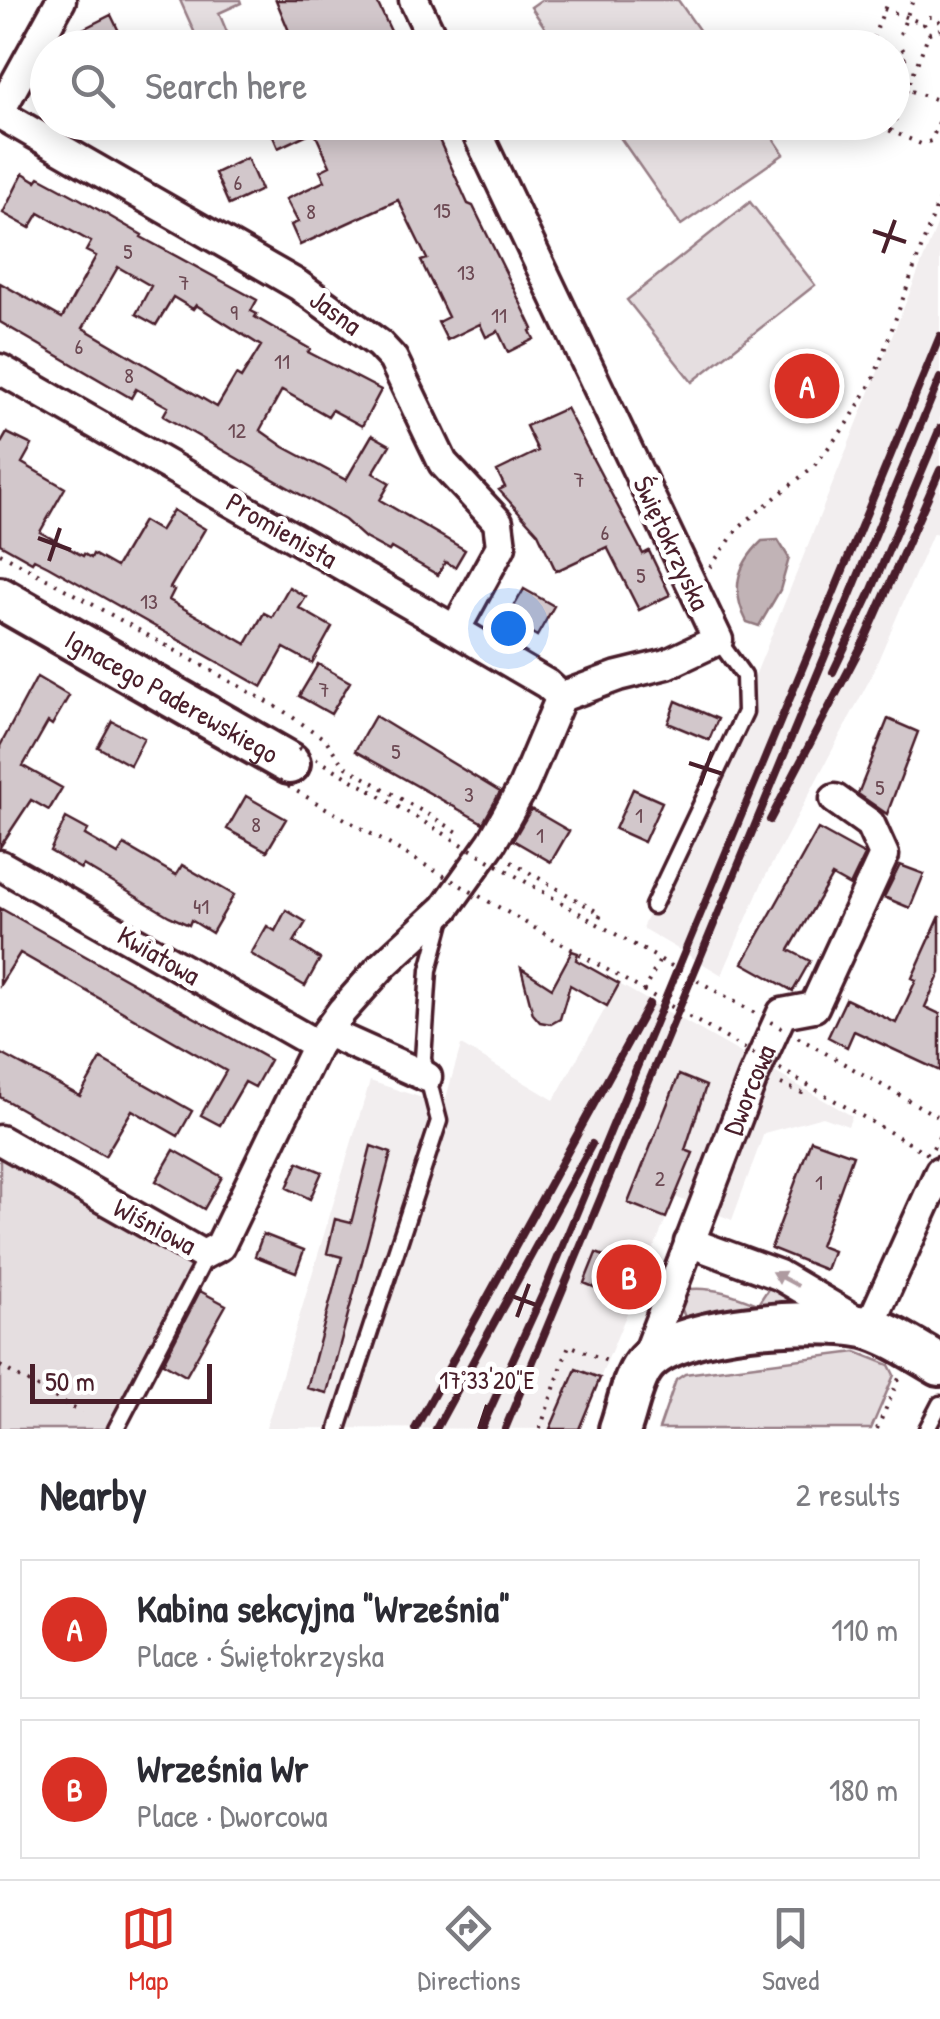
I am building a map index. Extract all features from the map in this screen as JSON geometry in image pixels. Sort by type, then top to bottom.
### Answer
[{"type":"street","points":[[46,30],[62,0]]},
{"type":"street","points":[[414,0],[428,30]]},
{"type":"street","points":[[0,113],[30,58]]},
{"type":"street","name":"Jasna","points":[[0,113],[30,130]]},
{"type":"street","name":"Jasna","points":[[47,140],[298,284],[393,359],[443,463],[491,512],[501,533],[501,546],[455,630]]},
{"type":"street","name":"Świętokrzyska","points":[[481,140],[718,640],[668,664],[561,696]]},
{"type":"street","name":"Promienista","points":[[0,369],[455,630],[561,696]]},
{"type":"street","name":"Ignacego Paderewskiego","points":[[0,598],[289,764]]},
{"type":"street","points":[[322,1039],[382,966],[446,908],[492,842],[524,787],[561,696]]},
{"type":"street","name":"Dworcowa","points":[[620,1429],[628,1364],[689,1242],[782,1012],[814,1006],[884,855],[870,824],[835,799]]},
{"type":"street","name":"Kwiatowa","points":[[0,865],[322,1039],[427,1077]]},
{"type":"street","name":"Wiśniowa","points":[[0,1140],[203,1255],[220,1246],[322,1039]]},
{"type":"street","points":[[869,1328],[940,1171]]},
{"type":"street","points":[[689,1242],[780,1275],[926,1357]]},
{"type":"street","points":[[628,1364],[712,1334],[796,1323],[869,1328]]},
{"type":"lane","points":[[654,906],[745,712],[744,676],[718,640]]},
{"type":"lane","points":[[338,1429],[439,1121],[422,1060],[429,970],[446,908]]},
{"type":"lane","points":[[116,1429],[201,1266],[203,1255]]},
{"type":"lane","points":[[927,1429],[940,1404]]},
{"type":"path","points":[[876,30],[888,0]]},
{"type":"path","points":[[902,30],[913,0]]},
{"type":"path","points":[[910,82],[929,33],[938,23],[940,6]]},
{"type":"path","points":[[884,9],[924,23],[929,33]]},
{"type":"path","points":[[924,23],[930,17],[938,23]]},
{"type":"path","points":[[910,91],[940,101]]},
{"type":"path","points":[[910,138],[926,144],[932,142],[940,120]]},
{"type":"path","points":[[694,588],[740,526],[813,467],[848,423],[874,378],[940,198]]},
{"type":"path","points":[[289,764],[596,924],[940,1118]]},
{"type":"path","points":[[289,764],[643,992],[940,1161]]},
{"type":"path","points":[[547,883],[601,914],[596,924]]},
{"type":"path","points":[[643,992],[660,960]]},
{"type":"path","points":[[776,1094],[782,1082],[802,1094],[807,1086]]},
{"type":"path","points":[[540,1429],[569,1345],[628,1364]]},
{"type":"path","points":[[877,1429],[926,1357]]},
{"type":"path","points":[[0,1366],[82,1412]]},
{"type":"shaded area","points":[[180,0],[240,0],[241,3],[219,13],[226,30],[193,30]]},
{"type":"shaded area","points":[[541,0],[678,0],[699,30],[547,30],[531,7]]},
{"type":"shaded area","points":[[622,140],[775,140],[784,154],[681,225]]},
{"type":"shaded area","points":[[750,202],[815,285],[692,382],[627,300]]},
{"type":"shaded area","points":[[940,218],[940,534],[933,533],[870,679],[763,881],[722,975],[642,928],[738,716],[735,700],[755,676]]},
{"type":"shaded area","points":[[778,540],[789,558],[780,590],[759,626],[747,622],[739,599],[739,579],[746,560],[762,541]]},
{"type":"shaded area","points":[[619,984],[852,1116],[848,1126],[823,1117],[764,1133],[732,1220],[675,1197],[579,1429],[266,1428],[370,1081],[444,1105],[461,1045],[554,1100]]},
{"type":"shaded area","points":[[0,1155],[192,1266],[106,1429],[0,1429]]},
{"type":"shaded area","points":[[772,1283],[792,1299],[789,1307],[686,1320],[679,1302],[690,1289],[699,1289],[725,1292],[758,1304]]},
{"type":"shaded area","points":[[856,1352],[889,1365],[894,1375],[871,1429],[659,1429],[676,1380],[685,1374]]},
{"type":"building","points":[[276,0],[376,0],[390,30],[288,30]]},
{"type":"building","points":[[111,15],[118,30],[81,30]]},
{"type":"building","points":[[275,140],[295,140],[278,148]]},
{"type":"building","points":[[318,140],[439,140],[533,329],[530,331],[534,339],[508,352],[498,331],[486,337],[480,324],[447,340],[438,322],[448,317],[421,261],[427,259],[398,200],[300,245],[291,225],[298,222],[286,199],[325,181],[320,171],[330,166]]},
{"type":"building","points":[[247,158],[261,190],[229,205],[215,173]]},
{"type":"building","points":[[23,173],[36,181],[39,177],[257,300],[251,311],[257,314],[255,317],[310,349],[308,352],[381,390],[362,426],[332,410],[328,416],[282,390],[260,430],[346,480],[372,435],[390,445],[373,473],[390,483],[380,500],[465,550],[455,567],[445,562],[438,575],[391,548],[389,551],[365,538],[345,520],[163,416],[168,407],[136,389],[131,398],[0,322],[0,283],[62,318],[96,256],[86,251],[91,242],[39,213],[30,228],[3,213]],"holes":[[[118,267],[151,286],[136,314],[156,325],[173,297],[193,309],[196,305],[261,346],[241,378],[236,375],[217,407],[83,328]]]},
{"type":"building","points":[[802,367],[824,376],[812,405],[791,397]]},
{"type":"building","points":[[566,408],[643,554],[649,551],[670,595],[639,610],[607,547],[556,571],[538,533],[499,490],[505,487],[497,471],[538,451],[526,426]]},
{"type":"building","points":[[7,433],[32,445],[22,463],[65,488],[40,532],[83,556],[91,558],[93,554],[116,567],[143,521],[160,531],[173,510],[205,529],[170,588],[174,590],[169,600],[246,644],[264,613],[272,617],[289,587],[306,597],[299,608],[332,627],[312,663],[284,648],[262,687],[48,566],[34,559],[32,562],[0,544],[0,445]]},
{"type":"building","points":[[524,589],[554,606],[537,636],[507,618]]},
{"type":"building","points":[[318,664],[350,682],[331,714],[299,696]]},
{"type":"building","points":[[37,677],[69,696],[52,725],[48,722],[23,766],[62,788],[49,810],[31,800],[0,847],[0,746]]},
{"type":"building","points":[[676,701],[718,719],[709,740],[668,723]]},
{"type":"building","points":[[375,716],[500,792],[483,823],[355,751]]},
{"type":"building","points":[[888,719],[918,732],[887,814],[858,794]]},
{"type":"building","points":[[112,721],[144,738],[130,765],[98,747]]},
{"type":"building","points":[[633,789],[662,802],[644,842],[615,829]]},
{"type":"building","points":[[246,796],[286,819],[267,851],[227,829]]},
{"type":"building","points":[[531,809],[569,831],[551,862],[513,840]]},
{"type":"building","points":[[66,818],[88,830],[85,835],[118,854],[124,845],[176,875],[182,865],[234,895],[212,933],[191,920],[189,925],[169,916],[83,865],[81,869],[50,851]]},
{"type":"building","points":[[818,829],[865,855],[850,886],[832,876],[789,950],[810,961],[793,991],[743,963]]},
{"type":"building","points":[[900,865],[924,874],[910,908],[884,897]]},
{"type":"building","points":[[0,908],[270,1060],[255,1087],[245,1082],[220,1125],[201,1115],[226,1071],[20,953],[0,985]]},
{"type":"building","points":[[286,910],[306,922],[294,942],[320,959],[305,986],[251,954],[267,926],[275,931]]},
{"type":"building","points":[[940,916],[940,973],[925,1007],[940,1014],[940,1071],[854,1031],[847,1047],[828,1037],[846,999],[896,1023]]},
{"type":"building","points":[[572,951],[578,953],[576,960],[619,984],[607,1006],[570,985],[560,1019],[551,1024],[540,1022],[533,1014],[521,968],[552,988]]},
{"type":"building","points":[[0,1053],[80,1096],[101,1059],[192,1111],[178,1136],[132,1110],[105,1156],[0,1097]]},
{"type":"building","points":[[679,1075],[706,1086],[685,1150],[693,1153],[666,1218],[628,1203]]},
{"type":"building","points":[[811,1140],[853,1155],[820,1246],[833,1251],[826,1270],[771,1248]]},
{"type":"building","points":[[371,1146],[391,1153],[327,1393],[307,1388],[342,1257],[327,1253],[335,1219],[351,1223]]},
{"type":"building","points":[[174,1150],[222,1177],[204,1209],[156,1181]]},
{"type":"building","points":[[298,1162],[322,1172],[310,1199],[287,1188]]},
{"type":"building","points":[[263,1234],[304,1250],[296,1272],[255,1256]]},
{"type":"building","points":[[596,1253],[615,1260],[618,1255],[646,1267],[630,1302],[584,1283]]},
{"type":"building","points":[[200,1291],[226,1305],[186,1376],[163,1363]]},
{"type":"building","points":[[576,1369],[600,1378],[579,1429],[550,1429]]},
{"type":"railway","points":[[481,1429],[545,1289],[940,336]]},
{"type":"railway","points":[[505,1429],[940,378]]},
{"type":"railway","points":[[833,672],[940,428]]},
{"type":"railway","points":[[770,820],[866,637],[940,470]]},
{"type":"railway","points":[[415,1429],[649,1004]]},
{"type":"railway","points":[[436,1429],[592,1144]]},
{"type":"place","name":"Kabina sekcyjna \"Września\"","points":[[807,386]]},
{"type":"place","name":"Września Wr","points":[[629,1277]]}]
